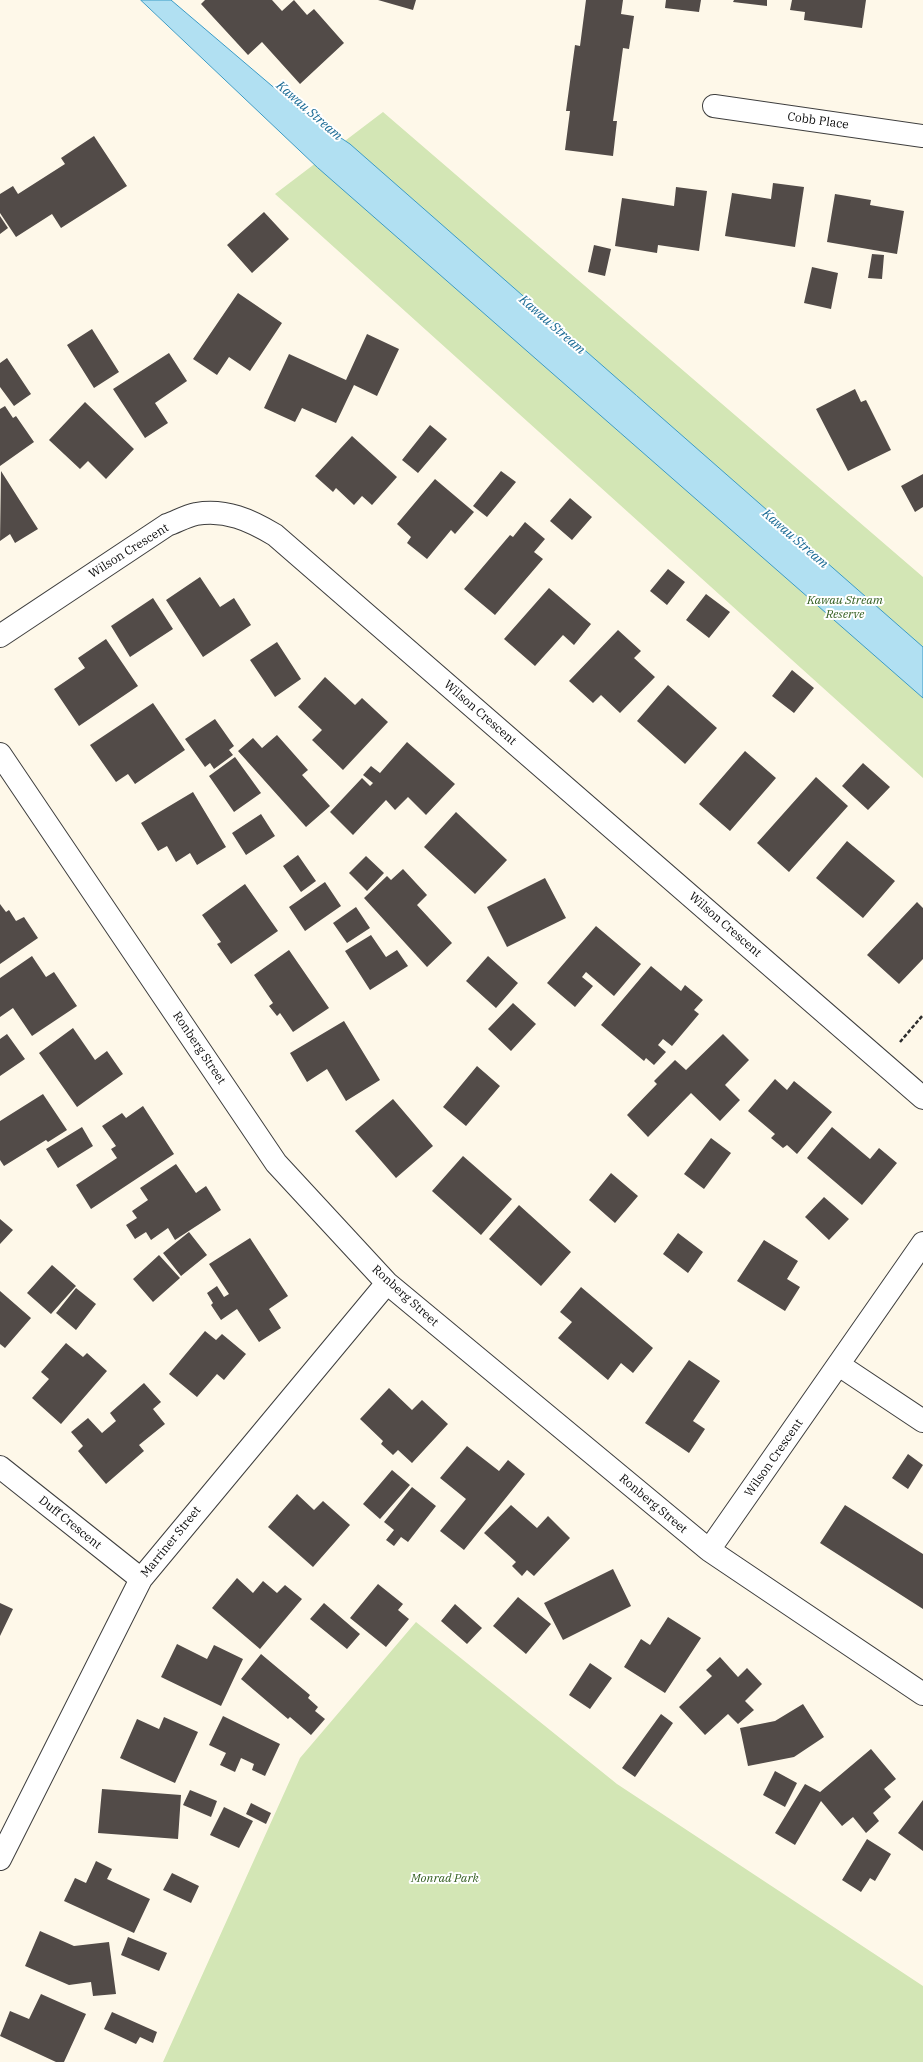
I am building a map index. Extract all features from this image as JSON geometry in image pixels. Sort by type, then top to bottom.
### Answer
[{"type":"street","name":"Cobb Place","points":[[714,106],[923,136]]},
{"type":"street","name":"Wilson Crescent","points":[[0,636],[167,525],[195,514],[219,512],[237,516],[255,523],[275,535],[923,1098]]},
{"type":"street","name":"Ronberg Street","points":[[0,754],[276,1163],[387,1283],[709,1550],[923,1694]]},
{"type":"street","name":"Wilson Crescent","points":[[709,1550],[923,1243]]},
{"type":"street","name":"Marriner Street","points":[[0,1859],[140,1579],[387,1283]]},
{"type":"street","points":[[839,1365],[923,1421]]},
{"type":"street","name":"Duff Crescent","points":[[0,1467],[140,1579]]},
{"type":"path","points":[[882,1062],[923,1015]]},
{"type":"green space","name":"Kawau Stream Reserve","points":[[383,112],[923,577],[923,778],[275,194]]},
{"type":"green space","name":"Monrad Park","points":[[416,1622],[617,1784],[923,1986],[923,2062],[163,2062],[300,1758]]},
{"type":"water","name":"Kawau Stream","points":[[141,0],[171,0],[305,114],[350,144],[923,647],[923,698],[318,168]]},
{"type":"building","points":[[205,0],[272,0],[282,11],[294,0],[307,15],[314,9],[344,43],[300,84],[262,42],[248,55],[201,4]]},
{"type":"building","points":[[378,0],[416,0],[413,10]]},
{"type":"building","points":[[586,0],[623,0],[621,14],[634,16],[629,49],[623,48],[613,121],[617,121],[613,156],[565,150],[570,111],[566,111],[575,45],[580,46]]},
{"type":"building","points":[[666,0],[701,0],[699,12],[665,8]]},
{"type":"building","points":[[734,0],[767,0],[767,6],[733,2]]},
{"type":"building","points":[[792,0],[866,0],[862,28],[804,20],[805,12],[790,10]]},
{"type":"building","points":[[94,136],[127,186],[61,228],[52,214],[16,237],[0,213],[0,194],[13,186],[18,194],[65,164],[61,158]]},
{"type":"building","points":[[773,183],[804,187],[795,247],[725,236],[732,193],[771,199]]},
{"type":"building","points":[[676,187],[707,191],[699,251],[658,245],[657,253],[615,246],[622,198],[674,206]]},
{"type":"building","points":[[835,194],[871,200],[870,205],[904,211],[897,254],[827,242]]},
{"type":"building","points":[[264,212],[289,239],[252,273],[227,245]]},
{"type":"building","points":[[0,216],[8,228],[0,234]]},
{"type":"building","points":[[594,245],[611,249],[605,276],[588,272]]},
{"type":"building","points":[[872,254],[884,255],[882,279],[868,278]]},
{"type":"building","points":[[812,267],[838,273],[831,309],[804,303]]},
{"type":"building","points":[[238,293],[282,323],[250,371],[229,357],[217,375],[193,359]]},
{"type":"building","points":[[92,329],[119,372],[94,388],[67,345]]},
{"type":"building","points":[[367,334],[399,349],[377,396],[354,385],[336,423],[302,408],[295,422],[264,408],[289,354],[346,380]]},
{"type":"building","points":[[169,353],[187,381],[155,403],[168,423],[145,438],[113,389]]},
{"type":"building","points":[[7,358],[31,394],[14,406],[0,387],[0,363]]},
{"type":"building","points":[[855,389],[861,402],[866,400],[891,450],[848,471],[816,409]]},
{"type":"building","points":[[85,402],[134,449],[106,479],[88,461],[80,469],[49,440]]},
{"type":"building","points":[[5,406],[13,418],[16,416],[34,442],[0,466],[0,409]]},
{"type":"building","points":[[430,425],[447,439],[418,473],[402,460]]},
{"type":"building","points":[[352,436],[397,477],[372,505],[362,496],[354,505],[336,488],[333,492],[315,476]]},
{"type":"building","points":[[1,471],[38,529],[15,543],[10,534],[0,541]]},
{"type":"building","points":[[501,471],[516,482],[487,517],[473,506]]},
{"type":"building","points":[[923,474],[923,507],[915,512],[901,486]]},
{"type":"building","points":[[435,479],[474,512],[455,534],[451,530],[427,559],[407,543],[411,537],[397,524]]},
{"type":"building","points":[[570,498],[592,517],[572,540],[550,521]]},
{"type":"building","points":[[525,522],[545,539],[534,552],[543,559],[495,615],[464,589],[510,535],[513,537]]},
{"type":"building","points":[[668,569],[685,582],[667,605],[650,591]]},
{"type":"building","points":[[200,577],[220,607],[234,598],[251,625],[203,657],[166,600]]},
{"type":"building","points":[[549,588],[591,624],[574,645],[563,635],[535,666],[504,639]]},
{"type":"building","points":[[706,594],[730,612],[709,638],[686,620]]},
{"type":"building","points":[[153,598],[173,629],[130,657],[111,626]]},
{"type":"building","points":[[618,630],[641,651],[634,658],[655,677],[620,713],[601,695],[593,703],[569,681]]},
{"type":"building","points":[[106,639],[138,686],[79,726],[54,689],[85,668],[78,658]]},
{"type":"building","points":[[277,642],[301,679],[275,697],[250,660]]},
{"type":"building","points":[[792,670],[814,688],[794,713],[772,696]]},
{"type":"building","points":[[325,677],[355,705],[362,698],[388,722],[343,770],[312,740],[322,730],[298,707]]},
{"type":"building","points":[[668,685],[717,728],[685,764],[637,721]]},
{"type":"building","points":[[153,703],[185,750],[135,784],[128,774],[116,782],[90,745]]},
{"type":"building","points":[[215,719],[234,746],[229,750],[233,755],[214,769],[210,763],[205,767],[185,739]]},
{"type":"building","points":[[277,735],[308,770],[302,775],[330,806],[306,827],[238,751],[253,738],[262,748]]},
{"type":"building","points":[[407,742],[455,784],[426,815],[408,797],[395,810],[386,800],[353,835],[330,812],[362,778],[370,786],[373,783],[363,775],[371,766],[380,773]]},
{"type":"building","points":[[745,751],[776,778],[730,831],[699,804]]},
{"type":"building","points":[[235,757],[261,793],[234,812],[209,776]]},
{"type":"building","points":[[863,763],[890,787],[868,810],[842,786]]},
{"type":"building","points":[[816,777],[848,806],[789,872],[757,843]]},
{"type":"building","points":[[193,792],[226,847],[197,865],[190,853],[176,862],[167,846],[158,851],[141,823]]},
{"type":"building","points":[[456,812],[507,860],[475,894],[424,847]]},
{"type":"building","points":[[261,814],[275,836],[246,855],[232,833]]},
{"type":"building","points":[[847,841],[895,881],[863,918],[816,878]]},
{"type":"building","points":[[298,855],[316,881],[301,892],[283,866]]},
{"type":"building","points":[[366,856],[384,873],[367,891],[349,873]]},
{"type":"building","points":[[403,869],[427,895],[417,905],[452,943],[427,967],[364,898],[387,876],[391,880]]},
{"type":"building","points":[[545,878],[566,918],[507,947],[487,907]]},
{"type":"building","points":[[325,882],[341,906],[305,931],[289,907]]},
{"type":"building","points":[[245,884],[278,931],[231,964],[217,944],[221,942],[202,915]]},
{"type":"building","points":[[917,902],[923,908],[923,959],[899,984],[867,955]]},
{"type":"building","points":[[0,904],[6,912],[9,910],[16,921],[24,917],[38,938],[0,964]]},
{"type":"building","points":[[356,907],[370,928],[347,943],[333,923]]},
{"type":"building","points":[[596,926],[641,964],[614,996],[586,972],[582,977],[593,986],[575,1007],[547,983]]},
{"type":"building","points":[[371,935],[386,957],[397,950],[408,966],[370,990],[345,951]]},
{"type":"building","points":[[289,950],[329,1008],[293,1032],[280,1013],[277,1016],[269,1006],[273,1003],[254,975]]},
{"type":"building","points":[[32,956],[46,977],[54,972],[77,1006],[32,1036],[13,1008],[0,1017],[0,978]]},
{"type":"building","points":[[488,956],[518,983],[496,1008],[466,981]]},
{"type":"building","points":[[651,966],[681,991],[685,985],[703,1000],[694,1010],[699,1014],[672,1046],[663,1039],[658,1045],[666,1052],[654,1065],[646,1058],[644,1061],[601,1025]]},
{"type":"building","points":[[513,1003],[536,1024],[511,1051],[488,1029]]},
{"type":"building","points":[[344,1021],[380,1080],[346,1101],[327,1069],[307,1082],[290,1053]]},
{"type":"building","points":[[73,1028],[95,1060],[107,1051],[123,1074],[77,1107],[39,1053]]},
{"type":"building","points":[[7,1034],[25,1059],[0,1076],[0,1039]]},
{"type":"building","points":[[723,1034],[749,1060],[725,1085],[740,1100],[720,1121],[691,1093],[648,1137],[627,1115],[657,1084],[654,1081],[675,1060],[686,1070]]},
{"type":"building","points":[[477,1066],[500,1086],[466,1126],[443,1107]]},
{"type":"building","points":[[775,1079],[787,1090],[794,1081],[832,1112],[797,1154],[787,1145],[783,1148],[771,1138],[775,1134],[748,1111]]},
{"type":"building","points":[[43,1094],[67,1130],[48,1142],[46,1140],[4,1166],[0,1160],[0,1121]]},
{"type":"building","points":[[393,1099],[433,1146],[396,1178],[355,1131]]},
{"type":"building","points":[[143,1106],[174,1154],[91,1209],[76,1185],[117,1158],[111,1149],[116,1146],[102,1126],[122,1113],[126,1118]]},
{"type":"building","points":[[82,1127],[93,1146],[58,1168],[46,1149]]},
{"type":"building","points":[[832,1127],[870,1159],[879,1148],[897,1163],[862,1205],[807,1158]]},
{"type":"building","points":[[711,1138],[731,1153],[704,1189],[684,1174]]},
{"type":"building","points":[[463,1156],[512,1199],[481,1235],[432,1191]]},
{"type":"building","points":[[176,1164],[196,1193],[206,1186],[221,1210],[175,1240],[168,1228],[151,1240],[146,1232],[135,1239],[126,1225],[137,1218],[132,1211],[148,1200],[140,1188]]},
{"type":"building","points":[[611,1173],[638,1196],[615,1223],[589,1200]]},
{"type":"building","points":[[824,1197],[849,1219],[829,1240],[805,1217]]},
{"type":"building","points":[[519,1205],[571,1252],[541,1286],[489,1239]]},
{"type":"building","points":[[0,1219],[13,1230],[0,1244]]},
{"type":"building","points":[[189,1232],[207,1255],[181,1276],[163,1253]]},
{"type":"building","points":[[678,1233],[703,1252],[688,1273],[663,1254]]},
{"type":"building","points":[[250,1238],[288,1296],[269,1309],[281,1328],[259,1342],[237,1309],[221,1320],[211,1305],[213,1303],[207,1293],[217,1286],[224,1297],[229,1294],[209,1264]]},
{"type":"building","points":[[764,1240],[798,1261],[787,1279],[800,1287],[785,1311],[737,1281]]},
{"type":"building","points":[[159,1255],[180,1278],[153,1302],[133,1279]]},
{"type":"building","points":[[52,1265],[76,1286],[51,1314],[27,1293]]},
{"type":"building","points":[[581,1287],[653,1348],[633,1373],[621,1363],[608,1380],[558,1338],[572,1322],[560,1312]]},
{"type":"building","points":[[76,1288],[96,1304],[76,1330],[56,1313]]},
{"type":"building","points":[[0,1291],[31,1318],[5,1348],[0,1344]]},
{"type":"building","points":[[205,1331],[216,1340],[222,1334],[246,1354],[224,1380],[217,1374],[197,1397],[169,1374]]},
{"type":"building","points":[[66,1343],[83,1357],[87,1353],[107,1371],[61,1424],[32,1398],[49,1379],[41,1372]]},
{"type":"building","points":[[689,1360],[720,1381],[693,1421],[705,1429],[689,1453],[645,1423]]},
{"type":"building","points":[[144,1383],[161,1402],[153,1409],[165,1424],[139,1445],[144,1451],[106,1484],[78,1451],[83,1446],[71,1432],[88,1418],[102,1433],[116,1421],[110,1413]]},
{"type":"building","points":[[389,1388],[412,1410],[422,1400],[448,1424],[412,1463],[398,1450],[393,1455],[381,1444],[383,1441],[360,1419]]},
{"type":"building","points":[[467,1446],[499,1471],[508,1460],[525,1474],[464,1550],[440,1531],[466,1499],[440,1478]]},
{"type":"building","points":[[908,1454],[923,1465],[908,1489],[892,1478]]},
{"type":"building","points":[[392,1470],[410,1485],[380,1519],[363,1504]]},
{"type":"building","points":[[412,1487],[436,1506],[408,1542],[401,1537],[394,1546],[386,1540],[394,1530],[384,1522]]},
{"type":"building","points":[[297,1494],[314,1510],[323,1501],[350,1525],[313,1567],[268,1527]]},
{"type":"building","points":[[511,1505],[537,1528],[548,1516],[570,1538],[534,1576],[527,1570],[522,1576],[512,1566],[516,1562],[484,1533]]},
{"type":"building","points":[[845,1505],[923,1554],[923,1609],[820,1543]]},
{"type":"building","points":[[613,1569],[631,1606],[563,1640],[544,1603]]},
{"type":"building","points":[[237,1578],[253,1593],[263,1581],[277,1593],[285,1585],[302,1599],[260,1649],[212,1608]]},
{"type":"building","points":[[378,1584],[403,1604],[398,1610],[409,1619],[386,1647],[350,1618]]},
{"type":"building","points":[[518,1597],[551,1624],[526,1654],[493,1626]]},
{"type":"building","points":[[0,1603],[13,1609],[0,1636]]},
{"type":"building","points":[[324,1603],[360,1634],[347,1649],[310,1619]]},
{"type":"building","points":[[455,1604],[482,1628],[467,1644],[441,1621]]},
{"type":"building","points":[[668,1617],[701,1638],[665,1693],[624,1667],[641,1639],[650,1645]]},
{"type":"building","points":[[177,1644],[207,1659],[214,1645],[243,1659],[221,1706],[161,1677]]},
{"type":"building","points":[[261,1654],[310,1695],[308,1698],[318,1707],[315,1711],[325,1719],[311,1735],[290,1717],[288,1719],[241,1679]]},
{"type":"building","points":[[720,1657],[738,1677],[747,1668],[762,1684],[745,1701],[754,1710],[738,1724],[728,1714],[705,1735],[679,1707],[712,1676],[706,1670]]},
{"type":"building","points":[[590,1663],[612,1678],[590,1709],[569,1695]]},
{"type":"building","points":[[803,1704],[824,1737],[794,1757],[748,1766],[740,1728],[775,1721]]},
{"type":"building","points":[[661,1714],[673,1723],[635,1777],[622,1768]]},
{"type":"building","points":[[223,1716],[280,1744],[265,1776],[252,1770],[254,1764],[241,1758],[235,1772],[220,1765],[226,1753],[209,1745]]},
{"type":"building","points":[[164,1717],[198,1732],[175,1783],[120,1758],[137,1719],[159,1729]]},
{"type":"building","points":[[871,1749],[896,1779],[884,1789],[891,1797],[873,1813],[879,1821],[866,1833],[853,1817],[842,1826],[821,1801],[795,1845],[775,1833],[805,1784],[820,1792]]},
{"type":"building","points":[[775,1771],[797,1783],[785,1807],[763,1795]]},
{"type":"building","points":[[102,1789],[181,1795],[178,1839],[98,1833]]},
{"type":"building","points":[[190,1790],[217,1801],[211,1817],[183,1805]]},
{"type":"building","points":[[923,1800],[923,1851],[898,1833]]},
{"type":"building","points":[[251,1803],[271,1813],[266,1824],[246,1814]]},
{"type":"building","points":[[224,1807],[253,1821],[239,1848],[210,1835]]},
{"type":"building","points":[[867,1839],[891,1854],[875,1881],[870,1878],[861,1892],[842,1880]]},
{"type":"building","points":[[96,1861],[112,1869],[107,1879],[150,1899],[134,1933],[64,1901],[75,1878],[86,1883]]},
{"type":"building","points":[[172,1873],[199,1886],[191,1903],[163,1890]]},
{"type":"building","points":[[40,1931],[74,1946],[109,1942],[116,1994],[93,1996],[91,1982],[69,1985],[25,1966]]},
{"type":"building","points":[[128,1937],[167,1953],[159,1971],[121,1955]]},
{"type":"building","points":[[41,1994],[86,2014],[64,2062],[56,2062],[0,2036],[10,2011],[29,2019]]},
{"type":"building","points":[[112,2012],[157,2032],[153,2043],[140,2037],[136,2044],[104,2029]]}]
